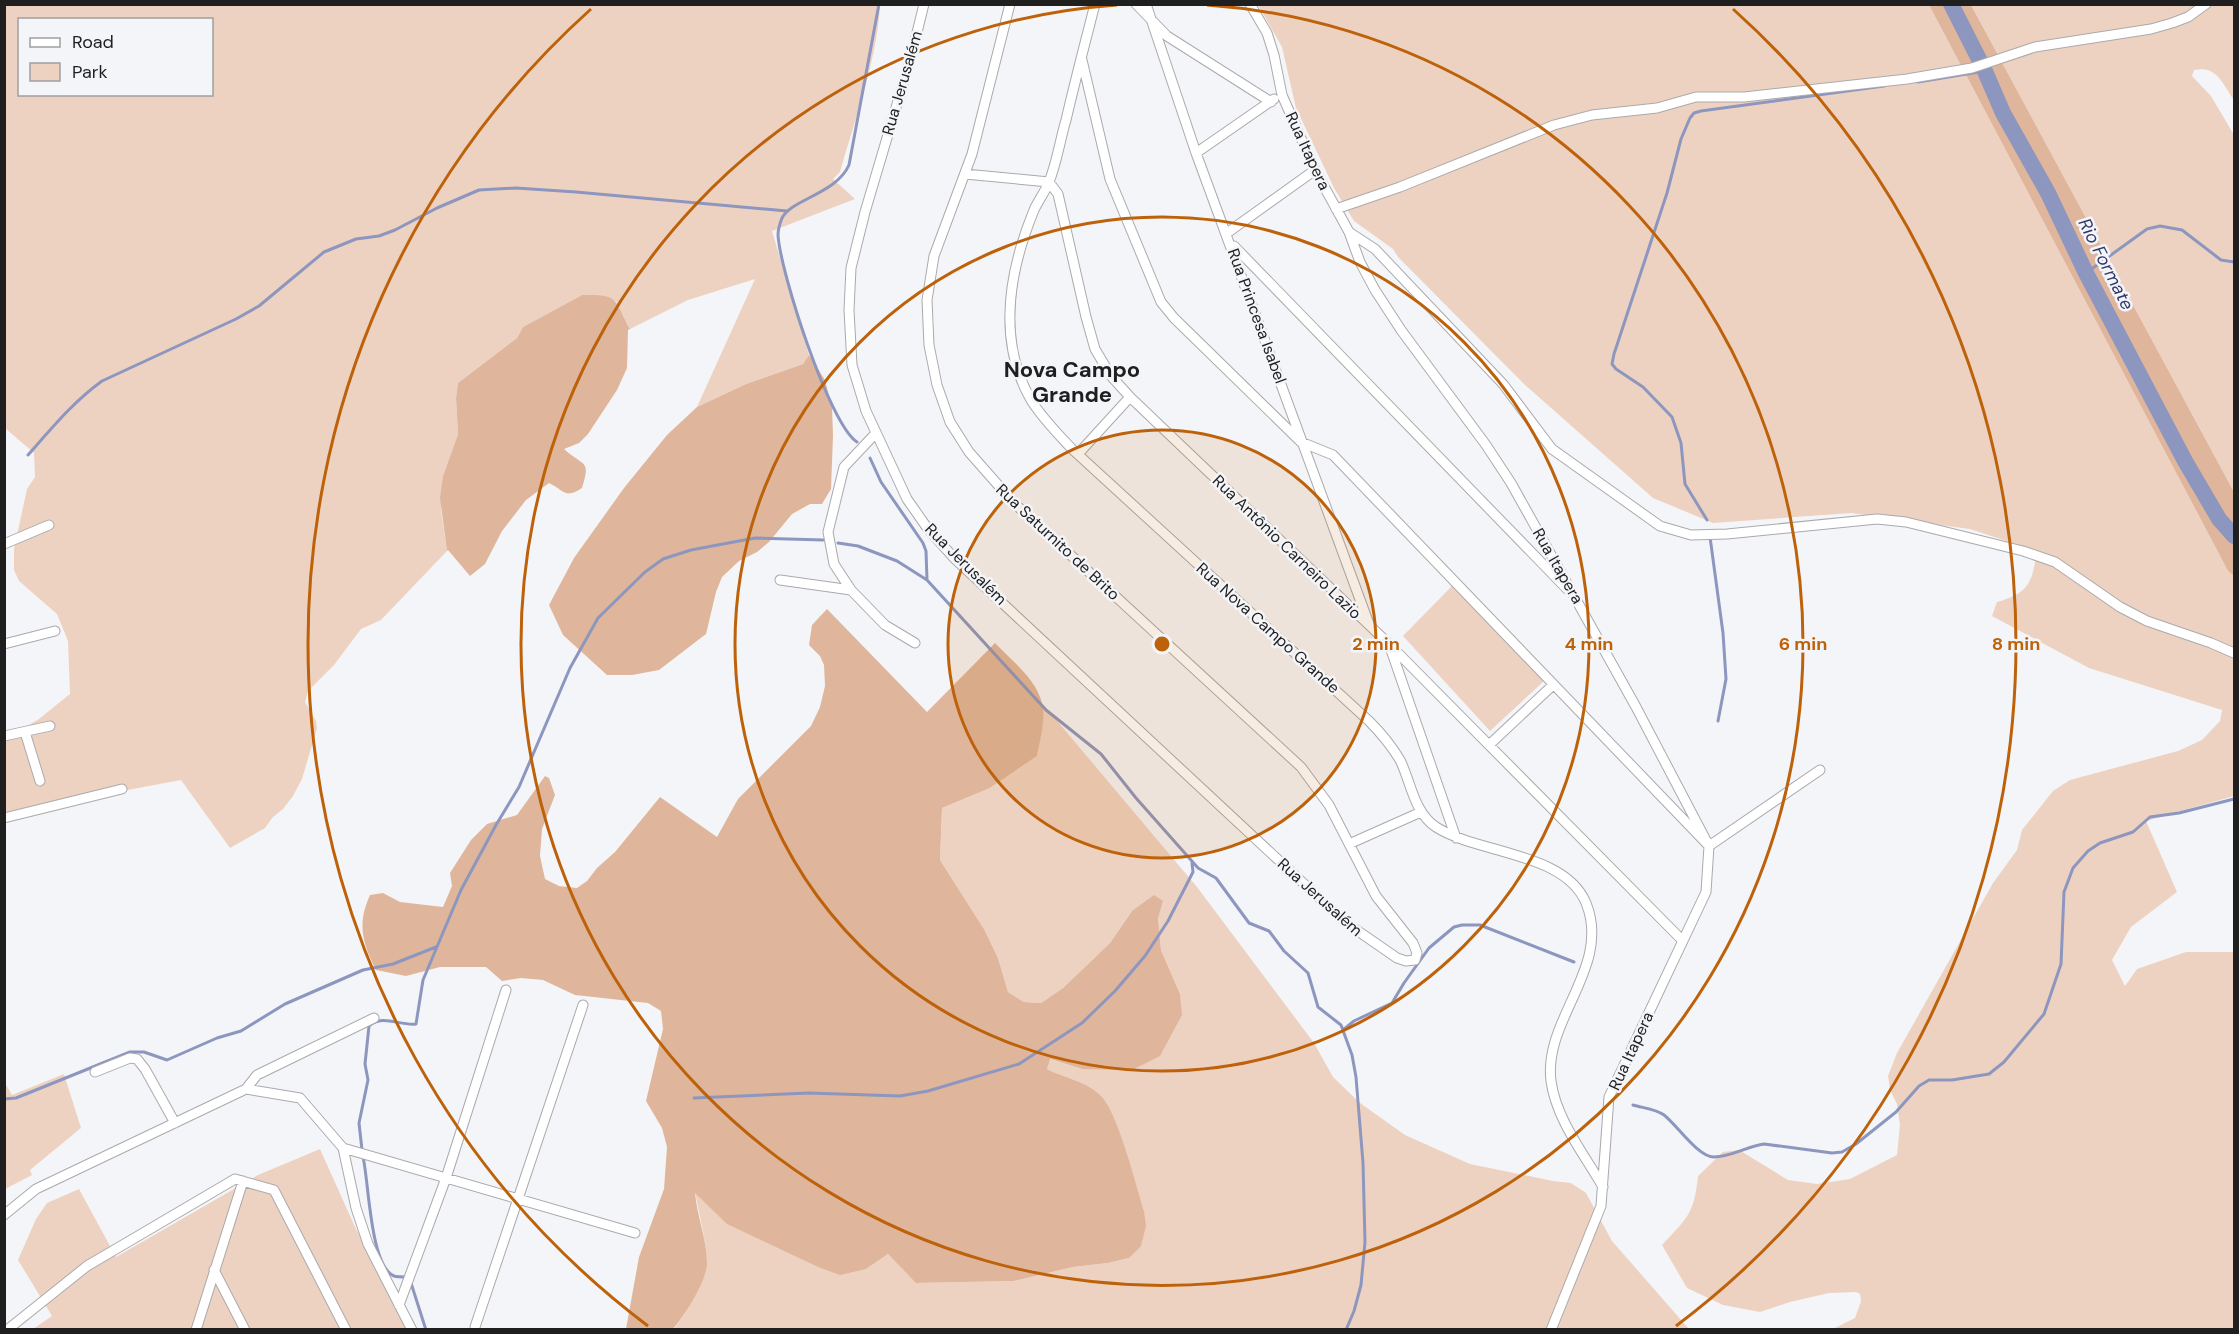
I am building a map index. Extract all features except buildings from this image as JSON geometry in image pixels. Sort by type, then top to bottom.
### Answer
[{"type":"street","name":"Rua Jerusalém","points":[[924,4],[851,268],[849,310],[852,365],[866,411],[907,500],[928,529],[956,559],[1345,922],[1396,958],[1406,961],[1415,960]]},
{"type":"street","name":"Rua Saturnito de Brito","points":[[1010,4],[965,174],[934,256],[927,300],[929,345],[935,375],[950,422],[969,452],[1014,504],[1301,767],[1329,805],[1376,896],[1413,943],[1417,953],[1415,960]]},
{"type":"street","name":"Rua Nova Campo Grande","points":[[1095,4],[1049,182],[1035,209],[1023,241],[1009,314],[1010,341],[1017,372],[1032,401],[1052,428],[1078,454],[1370,721],[1391,746],[1401,763],[1421,812],[1434,826],[1456,837],[1544,866],[1564,875],[1577,888],[1586,904],[1592,924],[1590,949],[1585,971],[1555,1043],[1551,1062],[1551,1081],[1556,1107],[1603,1187]]},
{"type":"street","points":[[1136,4],[1167,36],[1271,102]]},
{"type":"street","name":"Rua Princesa Isabel","points":[[1146,4],[1196,153],[1370,626]]},
{"type":"street","name":"Rua Itapera","points":[[1250,4],[1267,33],[1282,95],[1315,170],[1349,232],[1360,262],[1375,290],[1401,330],[1492,454],[1577,600],[1709,846],[1706,892],[1609,1097],[1601,1206],[1551,1329]]},
{"type":"street","points":[[1336,209],[1400,187],[1554,125],[1592,115],[1657,108],[1696,97],[1744,97],[1908,79],[1972,68],[2035,47],[2151,29],[2188,17],[2206,4]]},
{"type":"street","points":[[1081,58],[1110,179],[1161,302],[1174,318],[1301,442],[1333,455],[1709,846],[1820,770]]},
{"type":"street","points":[[1196,153],[1282,95]]},
{"type":"street","points":[[1315,170],[1229,238],[1577,600]]},
{"type":"street","points":[[965,174],[1049,182]]},
{"type":"street","name":"Rua Antônio Carneiro Lazio","points":[[1049,182],[1058,194],[1095,349],[1111,376],[1130,397],[1389,644],[1683,941]]},
{"type":"street","points":[[1349,232],[1375,249],[1503,384],[1552,449],[1660,526],[1691,535],[1727,534],[1877,519],[1906,522],[2023,551],[2055,562],[2120,607],[2235,653]]},
{"type":"street","points":[[1078,454],[1130,397]]},
{"type":"street","points":[[876,433],[844,467],[828,532],[834,564],[851,590],[885,625],[915,643]]},
{"type":"street","points":[[4,544],[49,525]]},
{"type":"street","points":[[780,580],[851,590]]},
{"type":"street","points":[[4,644],[54,631]]},
{"type":"street","points":[[1389,644],[1456,837]]},
{"type":"street","points":[[1488,745],[1553,685]]},
{"type":"street","points":[[4,736],[50,726]]},
{"type":"street","points":[[25,732],[40,781]]},
{"type":"street","points":[[4,819],[122,789]]},
{"type":"street","points":[[1349,844],[1421,812]]},
{"type":"street","points":[[399,1305],[446,1178],[506,990]]},
{"type":"street","points":[[475,1327],[583,1005]]},
{"type":"street","points":[[4,1215],[36,1189],[246,1089],[257,1075],[374,1018]]},
{"type":"street","points":[[94,1072],[130,1058],[136,1059],[145,1069],[175,1123]]},
{"type":"street","points":[[246,1089],[300,1098],[343,1148],[356,1208],[368,1244],[412,1329]]},
{"type":"street","points":[[343,1148],[635,1233]]},
{"type":"street","points":[[7,1329],[87,1266],[235,1179],[273,1190],[346,1329]]},
{"type":"street","points":[[196,1329],[243,1181]]},
{"type":"street","points":[[213,1270],[245,1329]]},
{"type":"green space","points":[[5,5],[880,5],[875,47],[864,89],[840,172],[833,179],[855,199],[772,231],[809,355],[803,364],[746,384],[697,407],[755,279],[688,300],[630,329],[616,301],[582,295],[523,327],[517,338],[458,383],[456,398],[458,434],[443,476],[441,510],[447,551],[381,620],[361,629],[334,665],[308,691],[305,702],[316,721],[317,728],[302,779],[293,796],[265,828],[230,848],[181,780],[5,813],[4,740],[39,719],[70,694],[68,641],[57,614],[19,581],[14,570],[14,549],[27,489],[35,477],[34,453],[5,428]]},
{"type":"green space","points":[[1258,5],[1929,5],[2228,571],[2234,576],[2234,796],[2146,821],[2177,892],[2131,927],[2112,960],[2125,986],[2137,969],[2186,952],[2234,952],[2234,1329],[1833,1329],[1855,1318],[1861,1301],[1860,1294],[1856,1292],[1829,1293],[1760,1312],[1723,1305],[1687,1288],[1662,1245],[1688,1215],[1694,1199],[1698,1176],[1723,1152],[1739,1150],[1788,1180],[1817,1184],[1850,1179],[1897,1155],[1900,1125],[1897,1104],[1890,1090],[1888,1076],[1897,1053],[1993,883],[2017,850],[2022,830],[2053,791],[2070,780],[2178,751],[2202,740],[2220,721],[2222,710],[2089,668],[1992,616],[1997,602],[2016,595],[2027,585],[2031,579],[2037,551],[1970,529],[1851,513],[1713,523],[1653,498],[1523,383],[1398,257],[1393,249],[1354,221],[1334,188],[1296,108],[1282,47]]},
{"type":"green space","points":[[1971,5],[2234,5],[2234,100],[2214,73],[2202,69],[2194,70],[2192,76],[2211,96],[2234,135],[2234,492]]},
{"type":"green space","points":[[1452,586],[1544,681],[1490,731],[1403,636]]},
{"type":"green space","points":[[1042,703],[1197,887],[1314,1043],[1333,1077],[1360,1103],[1405,1135],[1470,1164],[1571,1183],[1586,1193],[1612,1241],[1689,1329],[673,1330],[695,1297],[706,1269],[705,1245],[695,1192],[793,1254],[818,1267],[866,1269],[888,1254],[917,1283],[1014,1281],[1073,1267],[1129,1258],[1057,1074],[1047,1069],[1049,1059],[1082,1069],[1180,994],[1161,950],[1158,917],[1132,911],[1110,943],[1063,988],[1041,1003],[1024,1002],[1008,992],[998,958],[984,929],[940,860],[942,808],[990,788],[1037,756],[1043,723]]},
{"type":"green space","points":[[64,1074],[81,1128],[30,1170],[32,1175],[5,1189],[5,1083],[12,1095]]},
{"type":"green space","points":[[320,1149],[355,1227],[407,1329],[33,1329],[52,1316],[18,1260],[36,1219],[47,1203],[79,1189],[116,1257],[258,1175]]},
{"type":"shaded area","points":[[1929,5],[1971,5],[2234,492],[2234,576],[2228,571]]},
{"type":"shaded area","points":[[582,295],[610,297],[618,305],[630,329],[628,330],[627,368],[617,390],[588,434],[579,443],[564,449],[586,468],[582,488],[568,493],[549,483],[526,500],[502,531],[485,564],[470,576],[447,551],[440,498],[443,476],[458,434],[456,398],[458,383],[517,338],[523,327]]},
{"type":"shaded area","points":[[809,355],[825,380],[832,408],[831,489],[822,504],[810,504],[792,514],[769,542],[757,552],[739,561],[722,577],[706,634],[659,670],[632,675],[607,675],[563,635],[549,605],[574,558],[624,488],[667,435],[697,407],[746,384],[803,364]]},
{"type":"shaded area","points":[[827,609],[927,712],[995,643],[1023,671],[1039,694],[1043,716],[1037,756],[990,788],[942,808],[940,860],[984,929],[998,958],[1008,992],[1024,1002],[1041,1003],[1063,988],[1110,943],[1132,911],[1154,895],[1163,901],[1158,918],[1161,950],[1180,994],[1182,1015],[1160,1056],[1132,1070],[1082,1069],[1050,1059],[1047,1069],[1096,1091],[1114,1117],[1144,1211],[1146,1226],[1141,1246],[1129,1258],[1073,1267],[1014,1281],[916,1283],[888,1254],[866,1269],[840,1275],[727,1224],[695,1193],[707,1263],[700,1288],[673,1329],[626,1329],[639,1257],[664,1189],[667,1147],[662,1128],[646,1101],[663,1029],[661,1011],[648,1003],[575,995],[543,980],[521,978],[502,981],[486,967],[440,967],[406,976],[376,970],[367,951],[362,924],[363,915],[370,895],[383,893],[400,902],[443,907],[452,886],[450,873],[471,840],[487,824],[517,815],[545,776],[549,778],[555,795],[542,829],[540,856],[545,879],[559,886],[577,888],[587,881],[597,868],[615,852],[660,797],[717,837],[738,799],[811,726],[820,707],[825,686],[824,665],[820,656],[809,645],[812,625]]},
{"type":"waterway","points":[[857,442],[833,407],[820,378],[796,312],[778,233],[782,218],[787,211],[825,190],[843,175],[849,165],[879,4]]},
{"type":"waterway","name":"Rio Formate","points":[[1951,4],[2003,113],[2048,193],[2086,273],[2185,461],[2219,519],[2234,536]]},
{"type":"waterway","points":[[1918,82],[1985,71]]},
{"type":"waterway","points":[[1707,520],[1685,484],[1681,443],[1672,417],[1643,387],[1612,364],[1667,193],[1681,139],[1690,118],[1694,113],[1701,111],[1884,86]]},
{"type":"waterway","points":[[28,455],[54,425],[102,381],[236,319],[259,306],[324,252],[356,239],[379,236],[395,230],[437,208],[479,190],[516,188],[576,192],[787,211]]},
{"type":"waterway","points":[[2086,273],[2147,229],[2160,226],[2182,230],[2221,260],[2234,262]]},
{"type":"waterway","points":[[870,458],[881,482],[923,543],[926,551],[927,580]]},
{"type":"waterway","points":[[1710,537],[1723,633],[1726,679],[1718,721]]},
{"type":"waterway","points":[[362,1150],[359,1123],[368,1080],[365,1064],[369,1026],[380,1021],[416,1024],[423,980],[461,890],[519,787],[570,668],[598,618],[645,572],[663,559],[691,550],[755,538],[823,540]]},
{"type":"waterway","points":[[838,543],[858,546],[897,561],[927,580],[1046,710],[1101,754],[1136,798],[1198,868],[1216,878],[1249,923],[1269,931],[1284,951],[1308,973],[1318,1007],[1341,1025],[1352,1055],[1356,1077],[1363,1163],[1365,1242],[1361,1285],[1346,1330]]},
{"type":"waterway","points":[[1633,1105],[1664,1115],[1701,1152],[1708,1156],[1727,1155],[1764,1144],[1832,1153],[1842,1152],[1856,1144],[1896,1112],[1919,1086],[1929,1080],[1952,1080],[1989,1074],[2004,1062],[2044,1014],[2061,964],[2064,892],[2073,868],[2088,851],[2100,843],[2133,832],[2150,817],[2179,813],[2234,799]]},
{"type":"waterway","points":[[694,1098],[809,1093],[900,1096],[928,1091],[1019,1064],[1082,1023],[1115,991],[1145,956],[1168,921],[1193,872],[1192,863]]},
{"type":"waterway","points":[[1343,1030],[1354,1021],[1392,1003],[1429,948],[1454,927],[1480,925],[1574,962]]},
{"type":"waterway","points":[[4,1099],[16,1098],[130,1052],[144,1052],[167,1060],[217,1038],[241,1031],[285,1004],[363,970],[393,964],[436,947]]},
{"type":"waterway","points":[[363,1157],[375,1241],[380,1257],[386,1269],[394,1276],[407,1277]]},
{"type":"waterway","points":[[411,1283],[426,1330]]},
{"type":"district","name":"Nova Campo Grande","points":[[1072,382]]}]
